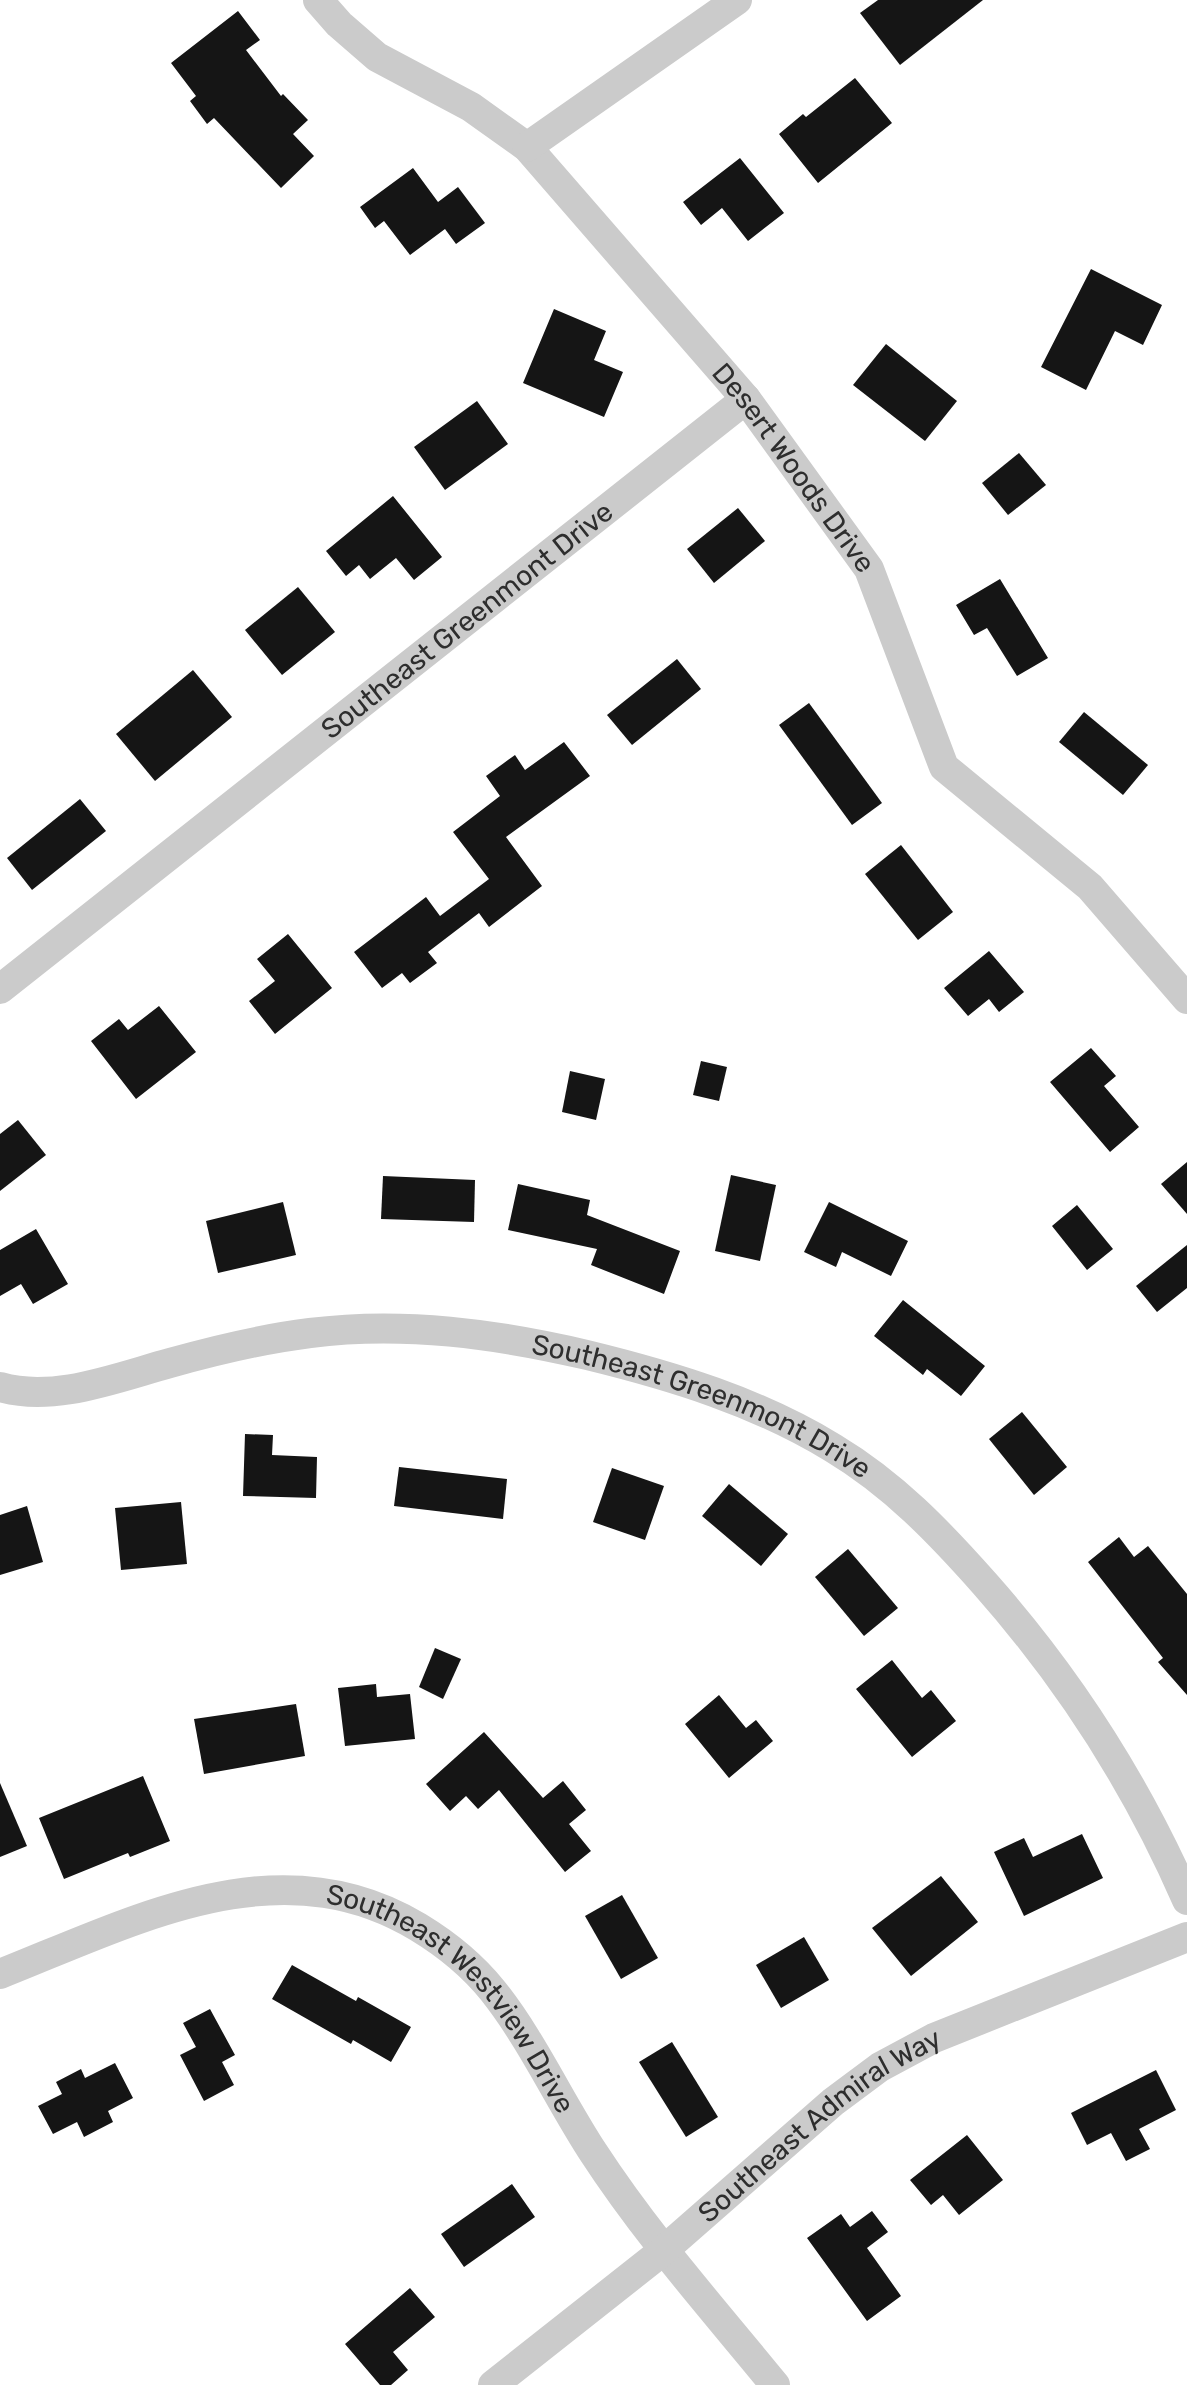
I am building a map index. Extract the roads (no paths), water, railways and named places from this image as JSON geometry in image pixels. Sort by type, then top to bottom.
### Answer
[{"type":"street","name":"Desert Woods Drive","points":[[318,0],[377,56],[471,107],[527,146],[746,399],[869,569],[944,767],[1090,887],[1187,999]]},
{"type":"street","points":[[527,146],[737,0]]},
{"type":"street","name":"Southeast Greenmont Drive","points":[[0,989],[746,399]]},
{"type":"street","name":"Southeast Greenmont Drive","points":[[0,1387],[28,1391],[73,1388],[255,1341],[313,1332],[412,1328],[555,1347],[626,1364],[751,1405],[833,1448],[905,1500],[1021,1625],[1120,1766],[1187,1900]]},
{"type":"street","name":"Southeast Westview Drive","points":[[0,1974],[148,1915],[219,1896],[264,1890],[310,1891],[381,1908],[442,1943],[492,1990],[594,2152],[664,2250],[775,2385]]},
{"type":"street","name":"Southeast Admiral Way","points":[[492,2385],[664,2250],[834,2102],[880,2067],[934,2038],[1187,1938]]}]
